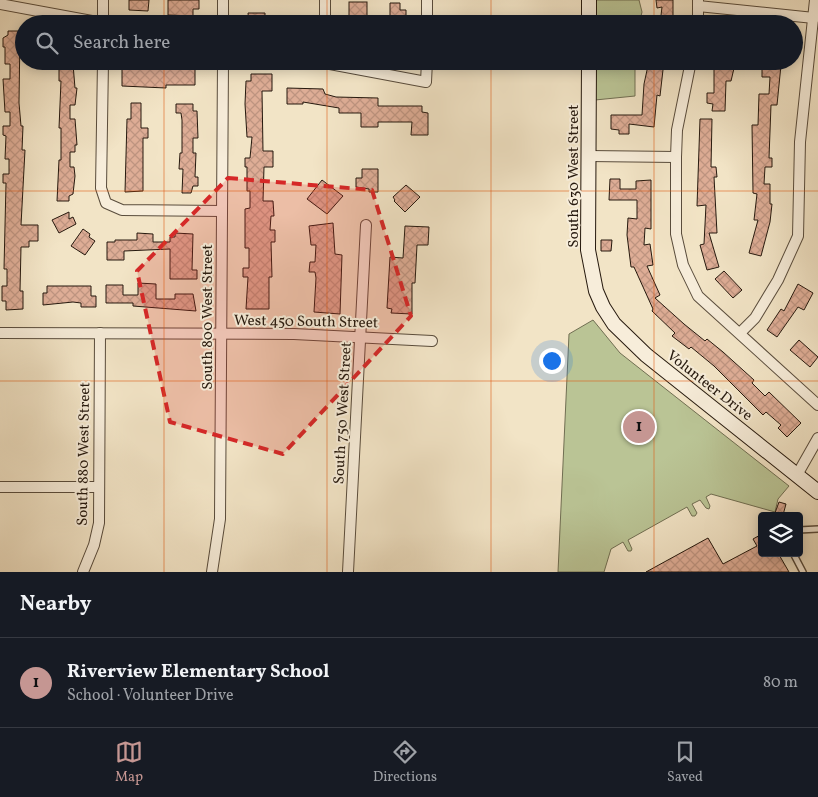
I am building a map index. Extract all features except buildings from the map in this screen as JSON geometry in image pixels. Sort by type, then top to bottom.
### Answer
[{"type":"street","points":[[103,0],[104,15]]},
{"type":"street","points":[[223,0],[223,15]]},
{"type":"street","points":[[325,0],[325,15]]},
{"type":"street","points":[[427,0],[427,15]]},
{"type":"street","points":[[588,0],[589,15]]},
{"type":"street","points":[[740,333],[755,318],[778,280],[798,236],[800,142],[815,0]]},
{"type":"street","points":[[698,3],[791,15]]},
{"type":"street","points":[[0,4],[61,15]]},
{"type":"street","points":[[803,17],[814,18]]},
{"type":"street","points":[[103,70],[101,188],[106,203],[122,210],[222,211]]},
{"type":"street","name":"South 800 West Street","points":[[212,572],[220,519],[223,70]]},
{"type":"street","points":[[363,70],[426,82],[427,70]]},
{"type":"street","name":"South 630 West Street","points":[[589,70],[588,250],[596,291]]},
{"type":"street","points":[[690,70],[677,130],[676,157],[676,234],[683,265],[698,296],[818,405]]},
{"type":"street","points":[[806,86],[818,86]]},
{"type":"street","points":[[589,156],[676,157]]},
{"type":"street","name":"South 750 West Street","points":[[348,572],[366,225]]},
{"type":"street","name":"Volunteer Drive","points":[[596,291],[610,318],[629,340],[818,492]]},
{"type":"street","name":"West 450 South Street","points":[[0,333],[360,336],[432,341]]},
{"type":"street","name":"South 880 West Street","points":[[84,572],[94,545],[98,523],[100,334]]},
{"type":"street","points":[[797,475],[818,438]]},
{"type":"street","points":[[0,487],[98,487]]},
{"type":"lane","points":[[803,530],[818,529]]},
{"type":"lane","points":[[795,557],[803,572]]},
{"type":"highlighted area","points":[[228,178],[372,190],[411,316],[283,454],[170,422],[137,271]]},
{"type":"green space","points":[[596,0],[639,0],[642,12],[641,15],[596,15]]},
{"type":"green space","points":[[595,70],[635,70],[635,96],[595,100]]},
{"type":"green space","points":[[593,320],[620,353],[789,486],[778,499],[775,512],[711,494],[706,497],[710,506],[709,509],[700,500],[692,504],[697,513],[695,516],[692,516],[687,507],[628,540],[631,551],[628,551],[623,542],[611,549],[604,572],[558,572],[569,334]]},
{"type":"place","name":"Riverview Elementary School","points":[[639,427]]}]
